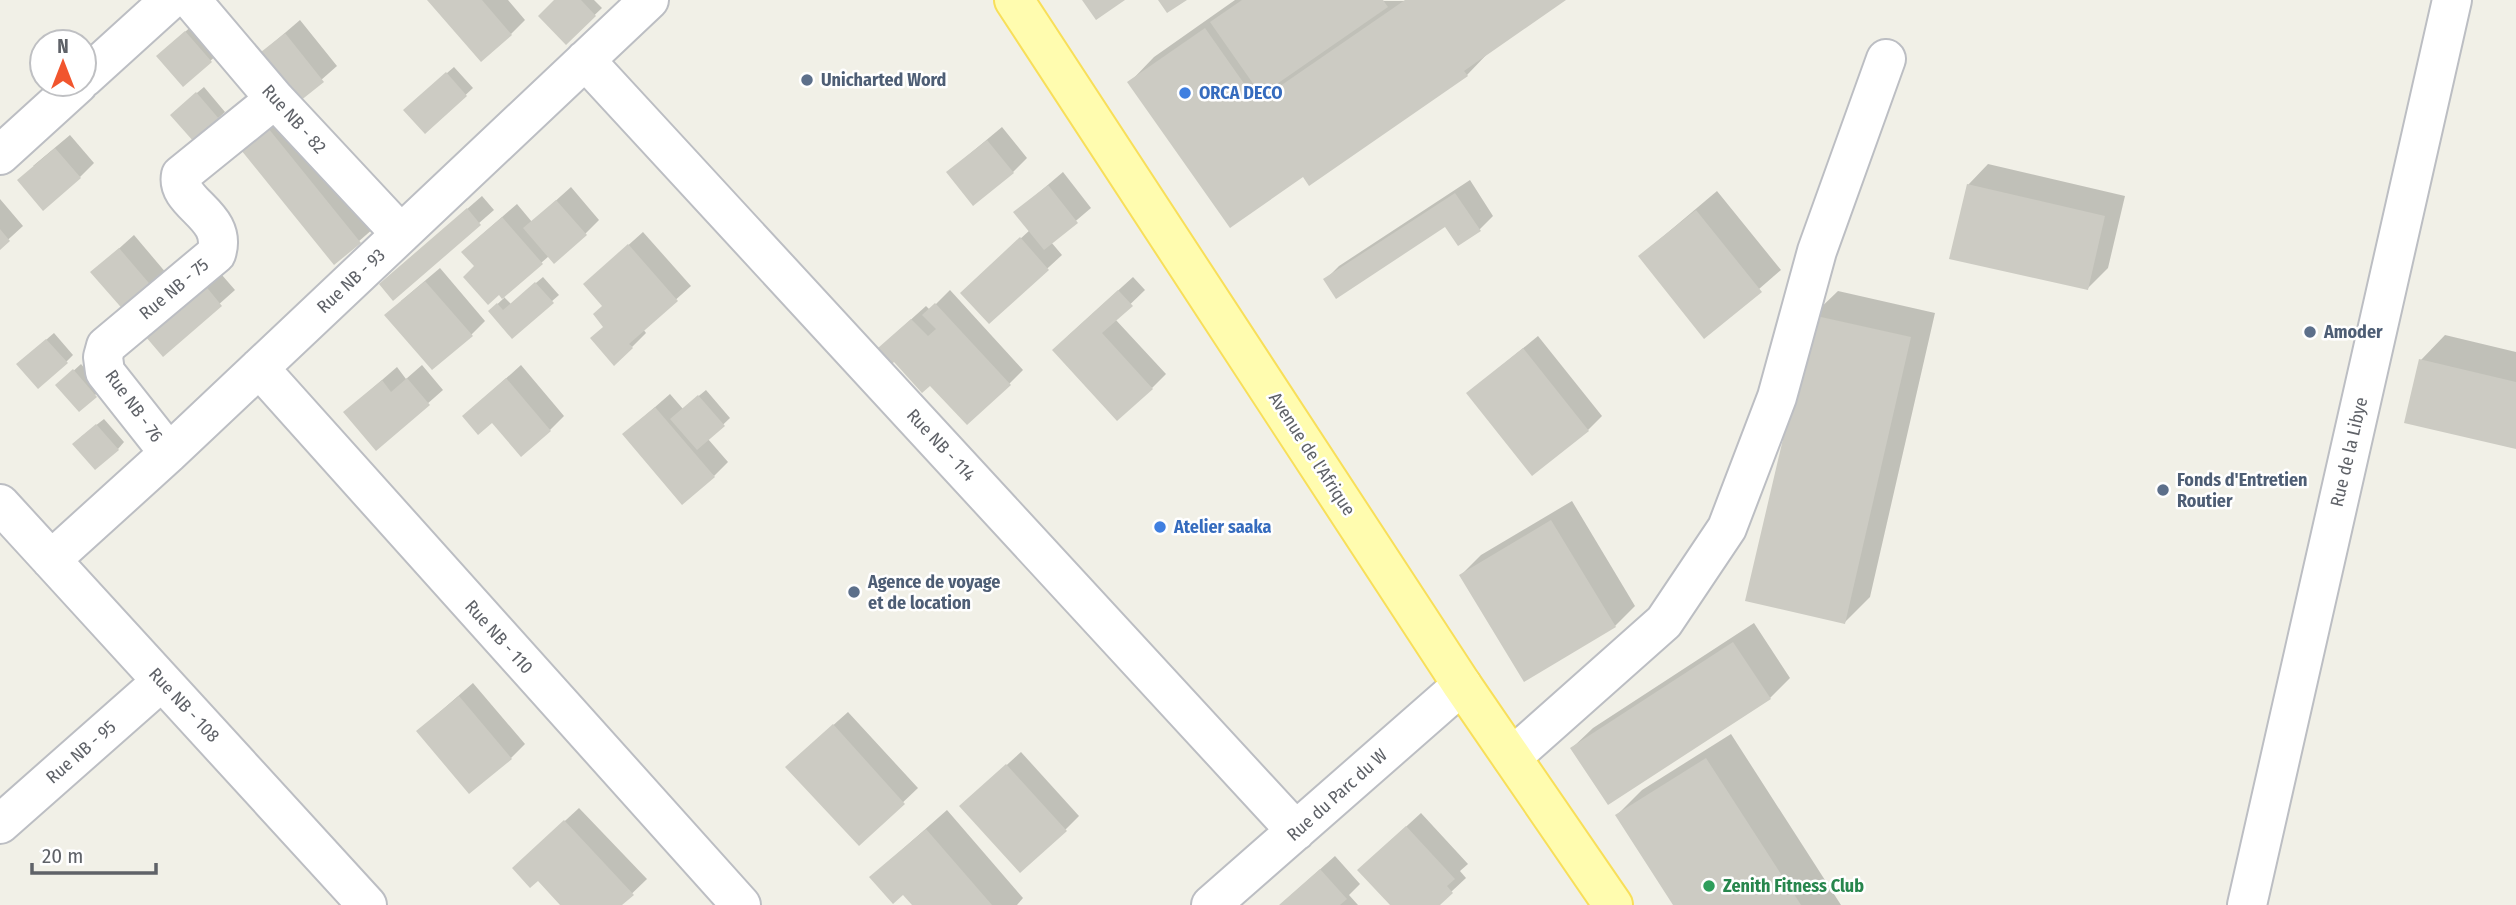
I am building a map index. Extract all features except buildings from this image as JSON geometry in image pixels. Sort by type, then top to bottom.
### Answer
[{"type":"main road","name":"Avenue de l'Afrique","points":[[1014,0],[1462,685],[1613,905]]},
{"type":"street","points":[[98,65],[170,0]]},
{"type":"street","name":"Rue NB - 82","points":[[191,0],[275,99],[401,234]]},
{"type":"street","name":"Rue NB - 93","points":[[51,560],[169,453],[649,0]]},
{"type":"street","name":"Rue de la Libye","points":[[2247,905],[2452,0]]},
{"type":"street","points":[[1512,757],[1664,622],[1727,528],[1777,397],[1817,250],[1886,59]]},
{"type":"street","name":"Rue NB - 114","points":[[585,60],[1296,831]]},
{"type":"street","points":[[0,155],[63,98]]},
{"type":"street","name":"Rue NB - 75","points":[[103,357],[106,346],[216,254],[220,240],[217,229],[183,188],[179,182],[181,175],[275,99]]},
{"type":"street","name":"Rue NB - 76","points":[[103,357],[105,372],[169,453]]},
{"type":"street","name":"Rue NB - 110","points":[[259,368],[741,905]]},
{"type":"street","name":"Rue NB - 108","points":[[0,504],[367,905]]},
{"type":"street","name":"Rue NB - 95","points":[[0,824],[162,681]]},
{"type":"street","name":"Rue du Parc du W","points":[[1211,905],[1462,685]]},
{"type":"place","name":"Unicharted Word","points":[[807,80]]},
{"type":"place","name":"ORCA DECO","points":[[1185,93]]},
{"type":"place","name":"Amoder","points":[[2310,332]]},
{"type":"place","name":"Fonds d'Entretien Routier","points":[[2163,490]]},
{"type":"place","name":"Atelier saaka","points":[[1160,527]]},
{"type":"place","name":"Agence de voyage et de location","points":[[854,592]]},
{"type":"place","name":"Zenith Fitness Club","points":[[1709,886]]}]
